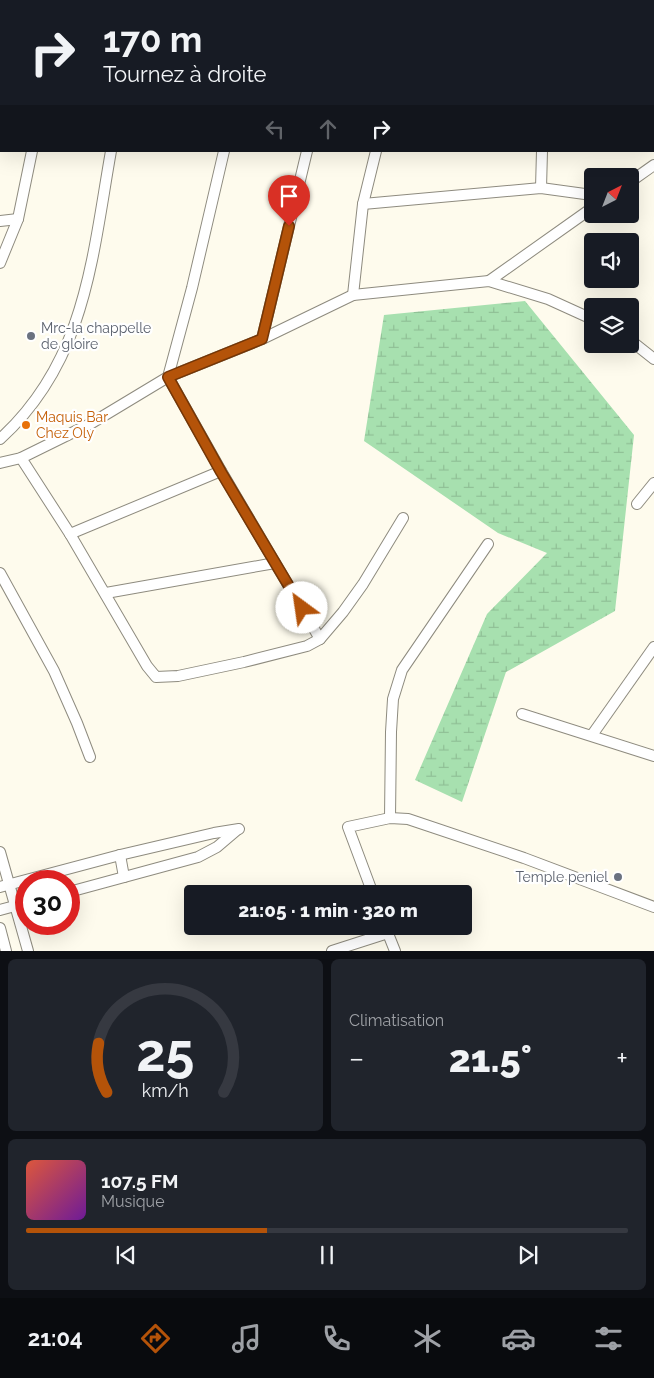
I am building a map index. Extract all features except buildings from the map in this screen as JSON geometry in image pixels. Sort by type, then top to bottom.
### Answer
[{"type":"street","points":[[0,263],[18,218],[32,152]]},
{"type":"street","points":[[0,439],[36,401],[63,354],[77,322],[86,292],[111,152]]},
{"type":"street","points":[[224,152],[192,288],[168,377],[221,472],[320,639]]},
{"type":"street","points":[[262,339],[307,152]]},
{"type":"street","points":[[353,295],[363,204],[376,152]]},
{"type":"street","points":[[541,188],[542,152]]},
{"type":"street","points":[[639,176],[654,165]]},
{"type":"street","points":[[363,204],[541,188],[584,194]]},
{"type":"street","points":[[489,281],[584,214]]},
{"type":"street","points":[[0,221],[18,218]]},
{"type":"street","points":[[0,463],[21,458],[90,424],[168,377],[262,339],[353,295],[489,281],[548,298],[584,314]]},
{"type":"street","points":[[639,347],[654,359]]},
{"type":"street","points":[[21,458],[106,593],[147,666],[156,677],[178,676],[244,662],[307,646],[320,639],[363,584],[403,518]]},
{"type":"street","points":[[70,534],[221,472]]},
{"type":"street","points":[[637,504],[654,483]]},
{"type":"street","points":[[390,818],[391,732],[394,699],[402,670],[488,544]]},
{"type":"street","points":[[106,593],[275,563]]},
{"type":"street","points":[[0,573],[54,671],[90,757]]},
{"type":"street","points":[[592,735],[654,647]]},
{"type":"street","points":[[522,714],[654,756]]},
{"type":"street","points":[[370,885],[348,827],[390,818],[408,819],[524,858],[654,907]]},
{"type":"street","points":[[4,885],[120,855],[239,829],[217,847],[198,856],[80,889]]},
{"type":"street","points":[[0,852],[4,885],[15,906],[0,910]]},
{"type":"street","points":[[120,855],[124,877]]},
{"type":"street","points":[[0,928],[6,950]]},
{"type":"street","points":[[24,935],[28,950]]},
{"type":"street","points":[[332,950],[372,935]]},
{"type":"street","points":[[388,935],[395,950]]},
{"type":"green space","points":[[525,301],[634,435],[615,611],[506,672],[462,802],[415,780],[487,614],[547,553],[498,533],[364,441],[384,315]]},
{"type":"place","name":"Mrc-la chappelle de gloire","points":[[31,336]]},
{"type":"place","name":"Maquis Bar Chez Oly","points":[[26,425]]},
{"type":"place","name":"Temple peniel","points":[[618,877]]},
{"type":"route","points":[[289,226],[262,339],[168,377],[221,472],[302,608]]}]
